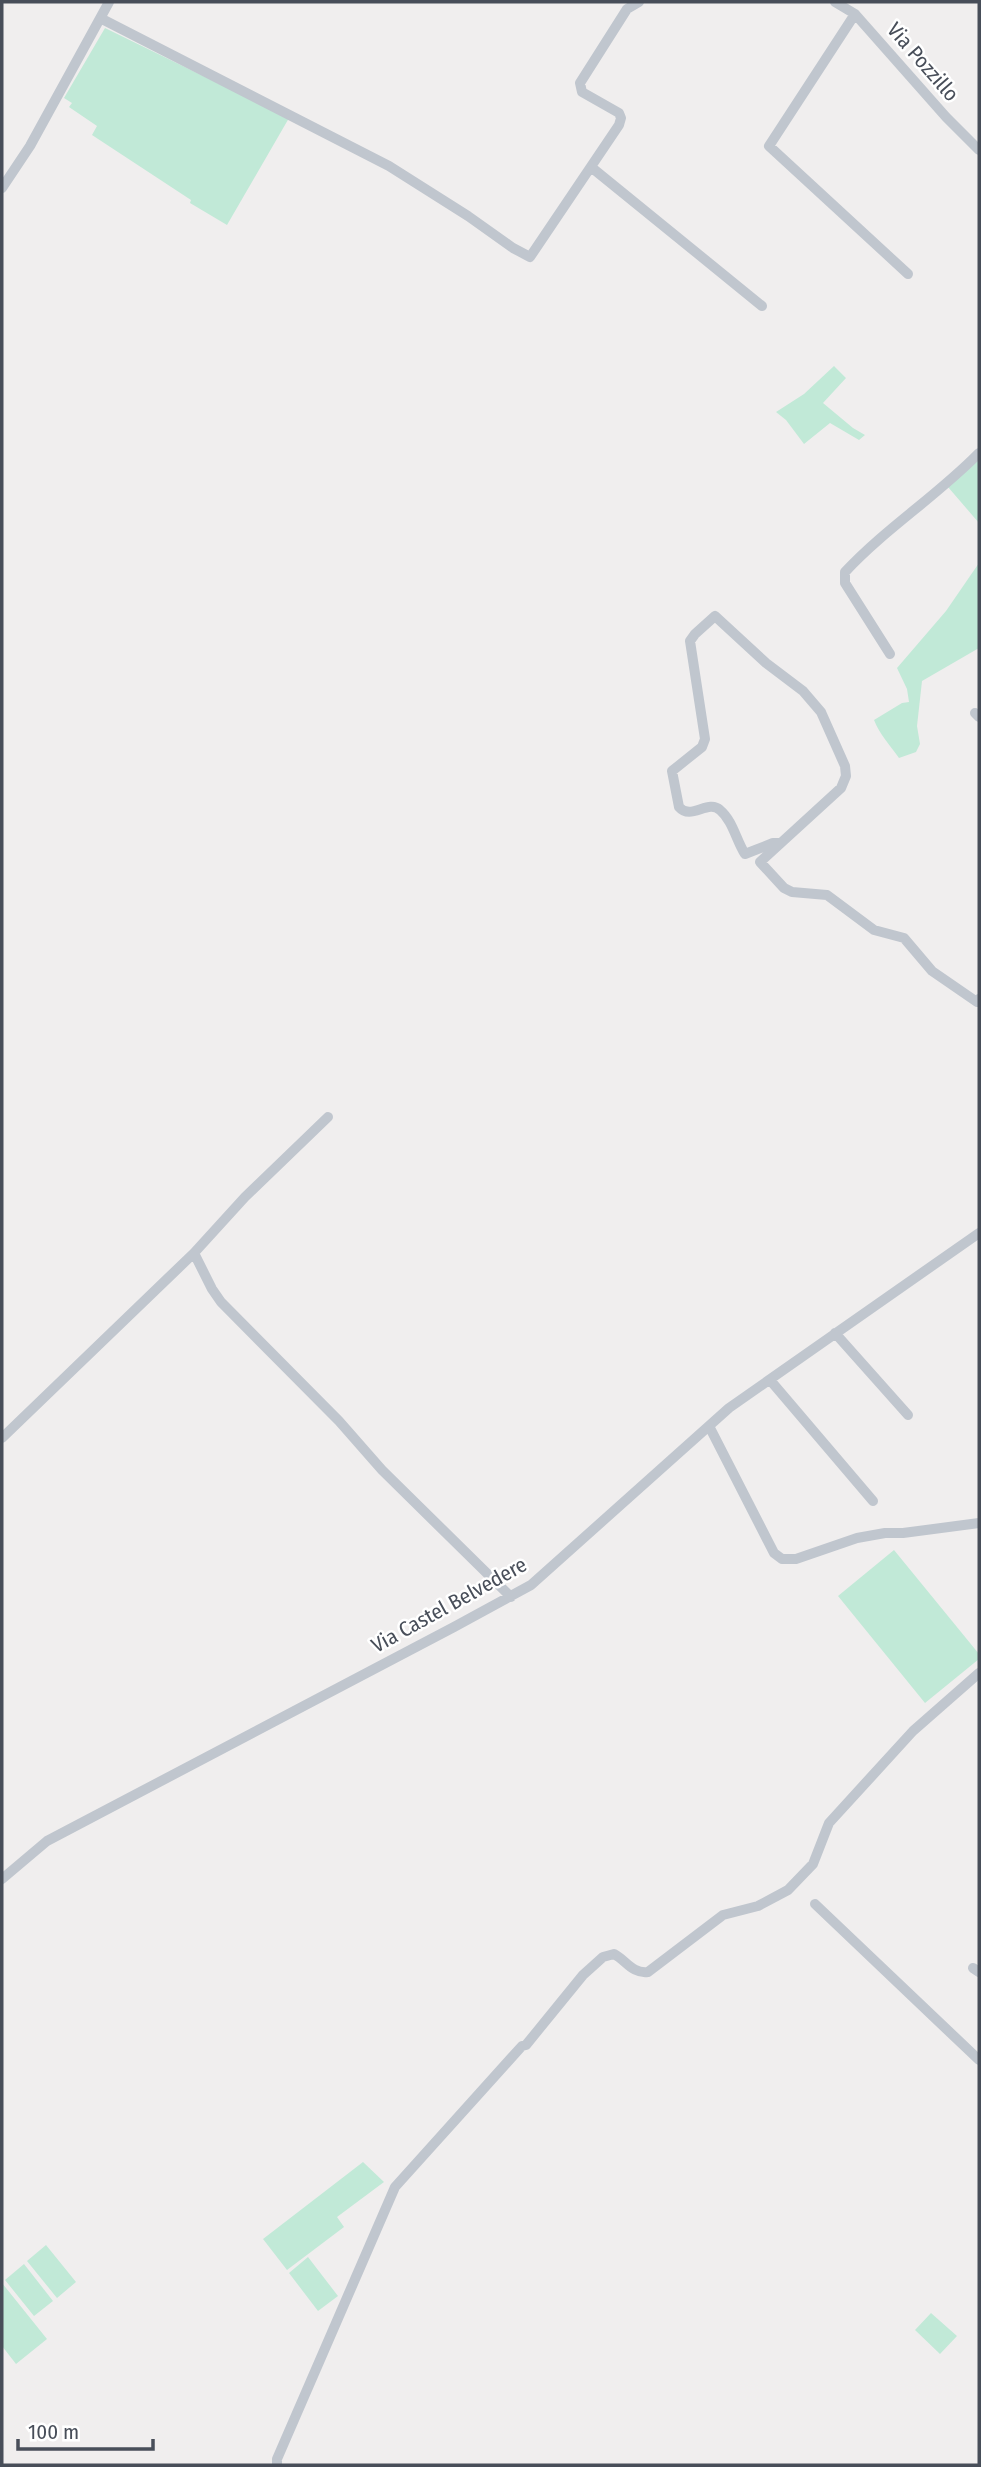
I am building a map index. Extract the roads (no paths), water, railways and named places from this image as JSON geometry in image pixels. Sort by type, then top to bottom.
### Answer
[{"type":"street","points":[[2,188],[30,146],[109,2]]},
{"type":"street","points":[[102,19],[388,166],[459,209],[530,257],[619,125],[621,118],[614,109],[582,92],[580,83],[627,9],[639,2]]},
{"type":"street","name":"Via Pozzillo","points":[[835,2],[855,14],[946,117],[979,150]]},
{"type":"street","points":[[855,14],[769,146],[908,274]]},
{"type":"street","points":[[591,167],[762,306]]},
{"type":"street","points":[[890,654],[845,583],[845,572],[868,549],[932,498],[979,453]]},
{"type":"street","points":[[779,843],[745,854],[721,811],[708,808],[688,813],[679,807],[672,771],[702,747],[705,739],[690,641],[715,616],[814,702],[826,721],[845,766],[845,783],[841,788],[760,862],[783,888],[792,892],[827,895],[874,930],[904,938],[932,971],[977,1002],[979,999]]},
{"type":"street","points":[[2,1438],[194,1253],[245,1197],[328,1117]]},
{"type":"street","name":"Via Castel Belvedere","points":[[2,1879],[47,1841],[511,1597],[553,1567],[729,1408],[979,1233]]},
{"type":"street","points":[[194,1253],[221,1302],[339,1421],[382,1470],[511,1597]]},
{"type":"street","points":[[835,1333],[908,1415]]},
{"type":"street","points":[[770,1380],[873,1501]]},
{"type":"street","points":[[709,1426],[774,1553],[782,1559],[796,1559],[857,1538],[885,1532],[903,1533],[979,1523]]},
{"type":"street","points":[[277,2465],[277,2459],[396,2187],[522,2046],[526,2045],[583,1975],[603,1957],[614,1954],[631,1968],[641,1973],[648,1972],[723,1915],[758,1906],[789,1890],[813,1864],[829,1822],[913,1731],[979,1673]]},
{"type":"street","points":[[815,1904],[979,2060]]}]
